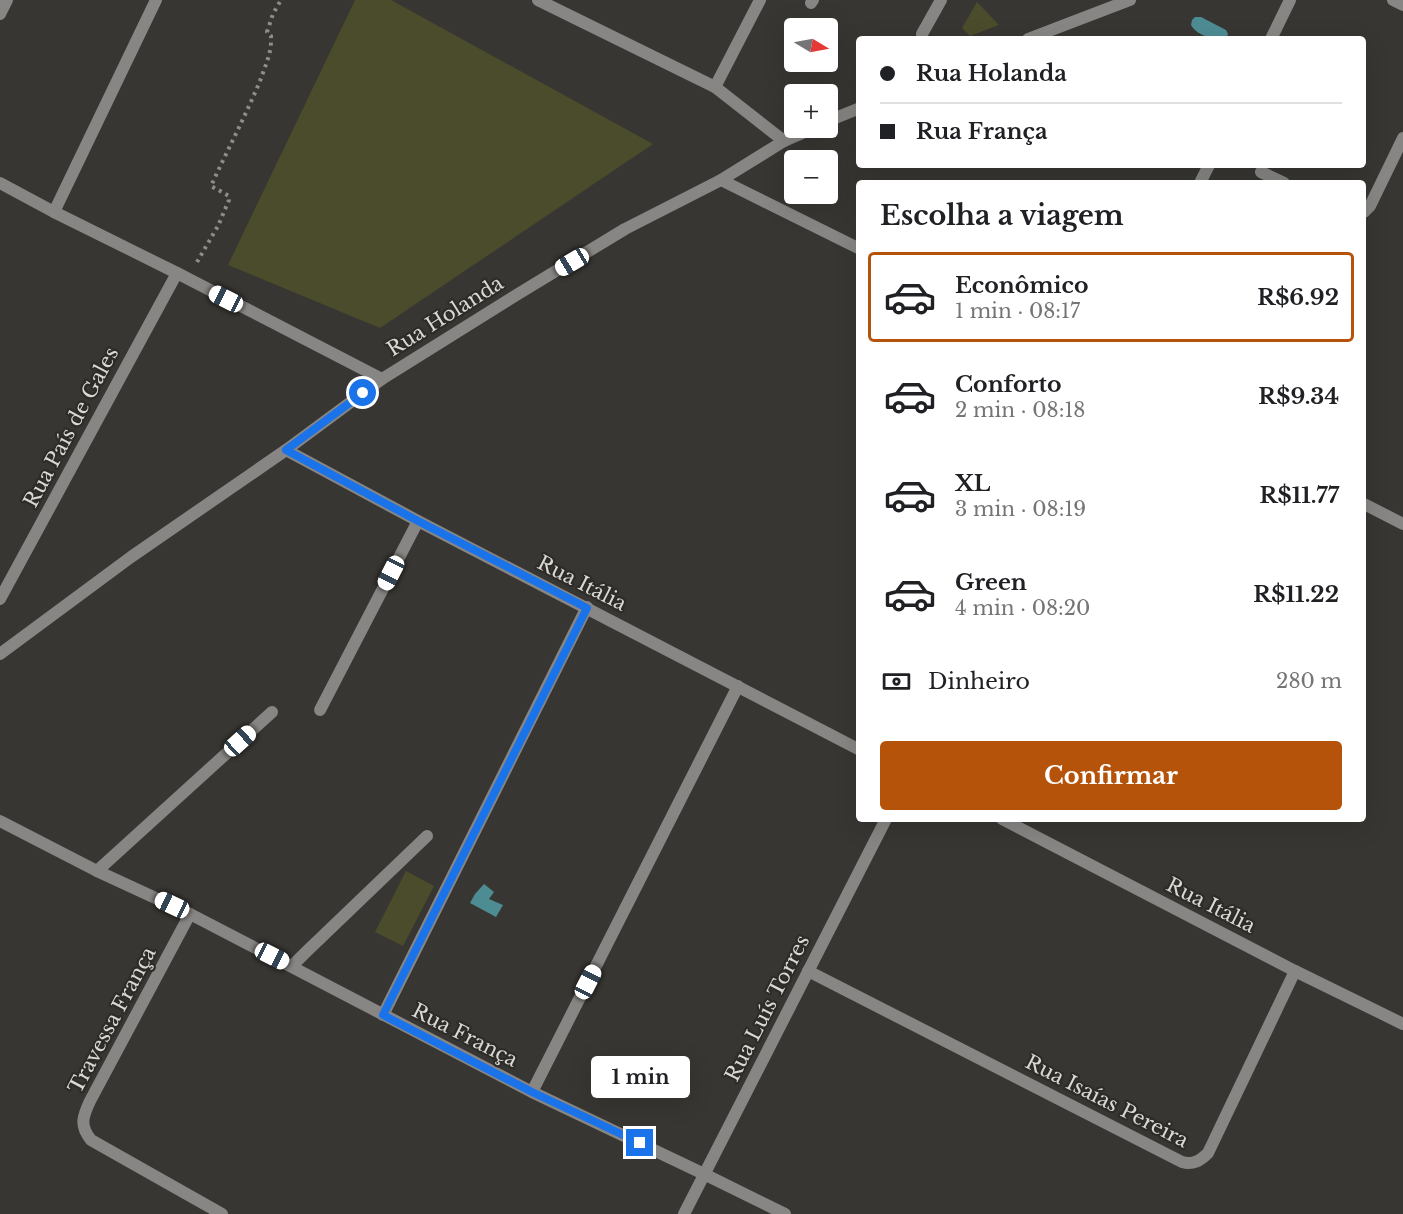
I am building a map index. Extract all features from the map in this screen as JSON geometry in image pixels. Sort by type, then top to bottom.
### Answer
[{"type":"street","points":[[0,14],[7,0]]},
{"type":"street","points":[[54,212],[156,0]]},
{"type":"street","points":[[538,0],[715,87],[784,141]]},
{"type":"street","points":[[715,87],[760,0]]},
{"type":"street","points":[[922,34],[941,0]]},
{"type":"street","points":[[1036,36],[1130,0]]},
{"type":"street","points":[[1272,36],[1290,0]]},
{"type":"street","points":[[1393,0],[1403,5]]},
{"type":"street","points":[[838,118],[856,110]]},
{"type":"street","name":"Rua Holanda","points":[[1,652],[382,379],[625,230],[721,180],[791,138]]},
{"type":"street","points":[[1366,210],[1403,138]]},
{"type":"street","points":[[1261,172],[1278,180]]},
{"type":"street","points":[[721,180],[856,247]]},
{"type":"street","points":[[0,183],[382,379]]},
{"type":"street","name":"Rua País de Gales","points":[[0,599],[182,276]]},
{"type":"street","name":"Rua Itália","points":[[286,450],[856,748]]},
{"type":"street","points":[[1366,505],[1403,524]]},
{"type":"street","points":[[320,710],[418,521]]},
{"type":"street","points":[[383,1015],[587,608]]},
{"type":"street","points":[[532,1092],[738,686]]},
{"type":"street","points":[[97,871],[272,712]]},
{"type":"street","name":"Rua França","points":[[0,821],[97,871],[190,914],[532,1092],[704,1173],[784,1214]]},
{"type":"street","name":"Rua Luís Torres","points":[[684,1214],[884,822]]},
{"type":"street","name":"Rua Itália","points":[[1008,822],[1295,971],[1403,1024]]},
{"type":"street","points":[[292,966],[427,836]]},
{"type":"street","name":"Travessa França","points":[[190,914],[90,1101],[83,1121],[91,1140],[222,1214]]},
{"type":"street","name":"Rua Isaías Pereira","points":[[808,971],[1189,1164],[1196,1163],[1208,1153],[1295,971]]},
{"type":"path","points":[[182,276],[218,226],[229,200],[229,196],[211,186],[237,133],[270,53],[271,36],[267,32],[281,0]]},
{"type":"green space","points":[[355,0],[391,0],[653,144],[380,328],[228,265]]},
{"type":"green space","points":[[977,2],[999,25],[970,36],[962,28]]},
{"type":"green space","points":[[406,871],[434,886],[403,946],[375,932]]},
{"type":"water","points":[[1195,17],[1201,17],[1226,30],[1227,36],[1202,35],[1191,25]]},
{"type":"water","points":[[484,884],[494,892],[489,899],[503,905],[496,917],[470,903]]},
{"type":"route","points":[[363,393],[286,450],[587,608],[383,1015],[532,1092],[640,1143]]}]
